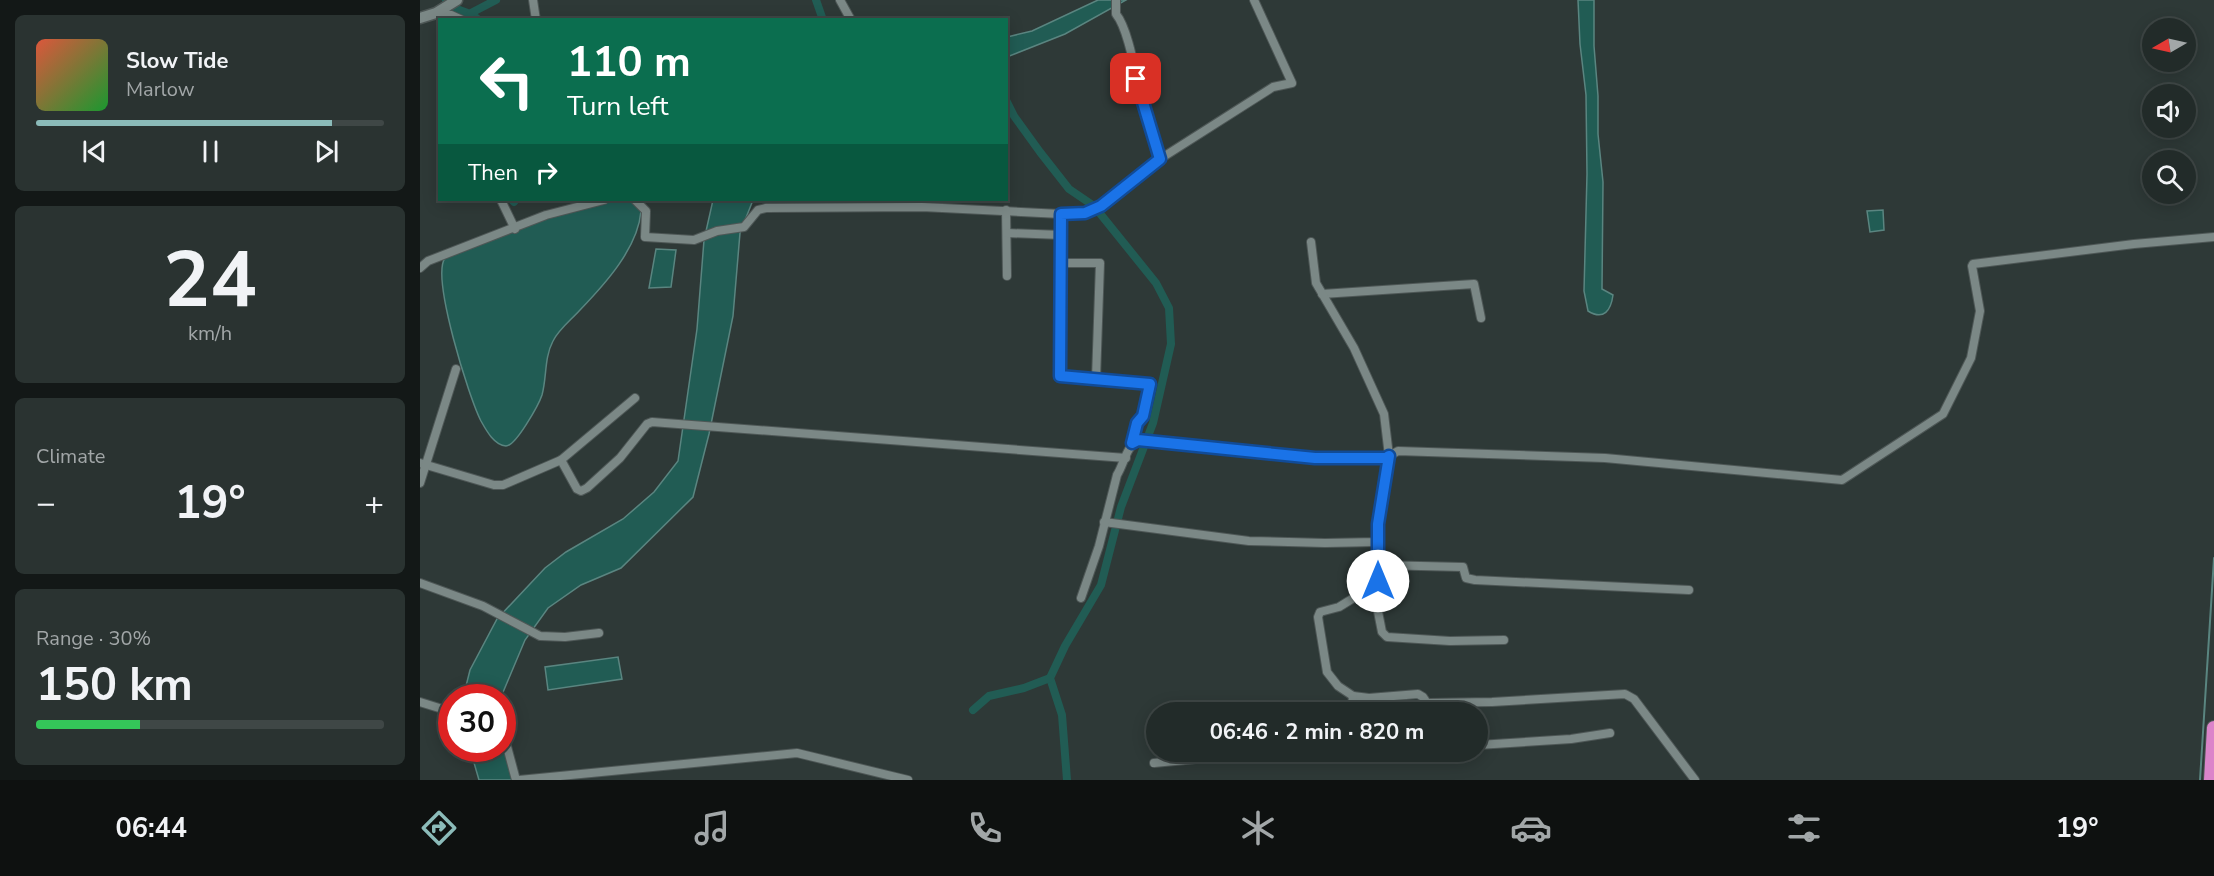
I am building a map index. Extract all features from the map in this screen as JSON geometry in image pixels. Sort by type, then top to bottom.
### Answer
[{"type":"highway","points":[[2211,780],[2214,728]]},
{"type":"street","points":[[420,18],[440,11],[457,0]]},
{"type":"street","points":[[533,0],[537,18]]},
{"type":"street","points":[[840,0],[850,18]]},
{"type":"street","points":[[1116,0],[1116,14],[1126,40],[1144,110],[1160,159]]},
{"type":"street","points":[[636,201],[646,211],[645,237],[694,240],[717,231],[744,227],[758,210],[766,208],[922,203],[979,204],[1006,210],[1061,214],[1085,213],[1101,206],[1160,159],[1273,87],[1292,83],[1254,0]]},
{"type":"street","points":[[440,11],[458,18]]},
{"type":"street","points":[[501,201],[515,229]]},
{"type":"street","points":[[420,268],[428,261],[581,202]]},
{"type":"street","points":[[1006,210],[1007,276]]},
{"type":"street","points":[[1061,214],[1060,376],[1150,384],[1143,416],[1137,423],[1135,441],[1117,475],[1099,546],[1081,598]]},
{"type":"street","points":[[1007,233],[1062,235]]},
{"type":"street","points":[[1135,441],[1157,441],[1315,458],[1386,458],[1398,451],[1605,458],[1842,480],[1944,414],[1971,358],[1980,311],[1973,264],[2134,244],[2214,237]]},
{"type":"street","points":[[1311,242],[1316,283],[1354,348],[1384,414],[1389,456],[1378,524],[1378,581],[1339,607],[1320,612],[1318,617],[1327,672],[1338,686],[1353,696],[1369,698],[1418,694],[1426,702]]},
{"type":"street","points":[[1062,263],[1100,263],[1096,379]]},
{"type":"street","points":[[1322,294],[1474,284],[1481,318]]},
{"type":"street","points":[[420,483],[423,464],[456,369]]},
{"type":"street","points":[[423,464],[498,485],[561,460],[635,398]]},
{"type":"street","points":[[561,460],[577,489],[581,490],[592,485],[620,458],[647,424],[652,422],[1126,458]]},
{"type":"street","points":[[1104,522],[1249,541],[1377,542]]},
{"type":"street","points":[[1378,565],[1463,567],[1466,578],[1475,580],[1689,590]]},
{"type":"street","points":[[420,583],[499,614],[534,634],[555,637],[599,633]]},
{"type":"street","points":[[1373,586],[1382,632],[1387,637],[1450,641],[1504,640]]},
{"type":"street","points":[[1488,702],[1625,694],[1634,699],[1695,780]]},
{"type":"street","points":[[1352,702],[1353,696]]},
{"type":"street","points":[[420,702],[438,708]]},
{"type":"street","points":[[1488,744],[1571,739],[1610,733]]},
{"type":"street","points":[[512,762],[517,780],[797,753],[908,780]]},
{"type":"street","points":[[1154,763],[1164,762]]},
{"type":"shaded area","points":[[1098,0],[1126,0],[1065,34],[1008,57],[1008,37],[1032,31]]},
{"type":"shaded area","points":[[1578,0],[1594,0],[1598,134],[1603,182],[1602,289],[1613,295],[1606,312],[1598,315],[1588,311],[1584,291],[1587,174],[1586,95]]},
{"type":"shaded area","points":[[608,201],[633,201],[641,211],[634,238],[619,265],[562,329],[550,347],[540,400],[527,424],[506,446],[498,443],[491,436],[475,408],[453,338],[443,288],[442,270],[445,258],[550,217]]},
{"type":"shaded area","points":[[713,201],[753,201],[740,233],[733,316],[709,434],[693,497],[621,568],[581,585],[548,608],[525,640],[506,684],[466,684],[470,670],[497,619],[545,568],[566,552],[623,519],[654,492],[678,461],[697,329],[704,240]]},
{"type":"shaded area","points":[[1883,210],[1884,230],[1870,232],[1867,211]]},
{"type":"shaded area","points":[[656,249],[676,250],[671,287],[649,288]]},
{"type":"shaded area","points":[[618,657],[622,679],[548,690],[545,667]]},
{"type":"shaded area","points":[[474,762],[508,762],[513,780],[479,780]]},
{"type":"waterway","points":[[446,0],[455,8],[476,18]]},
{"type":"waterway","points":[[471,13],[496,0]]},
{"type":"waterway","points":[[816,0],[822,18]]},
{"type":"waterway","points":[[1008,104],[1014,116],[1069,189],[1094,206],[1156,283],[1169,308],[1171,344],[1153,423],[1121,507],[1101,585],[1065,646],[1050,678],[1062,715],[1067,780]]},
{"type":"waterway","points":[[2200,780],[2214,558]]},
{"type":"waterway","points":[[973,710],[989,696],[1024,688],[1050,678]]},
{"type":"route","points":[[1136,79],[1160,159],[1101,206],[1085,213],[1061,214],[1060,376],[1150,384],[1143,416],[1137,423],[1132,443],[1138,440],[1315,458],[1386,458],[1389,456],[1378,524],[1378,581]]}]
